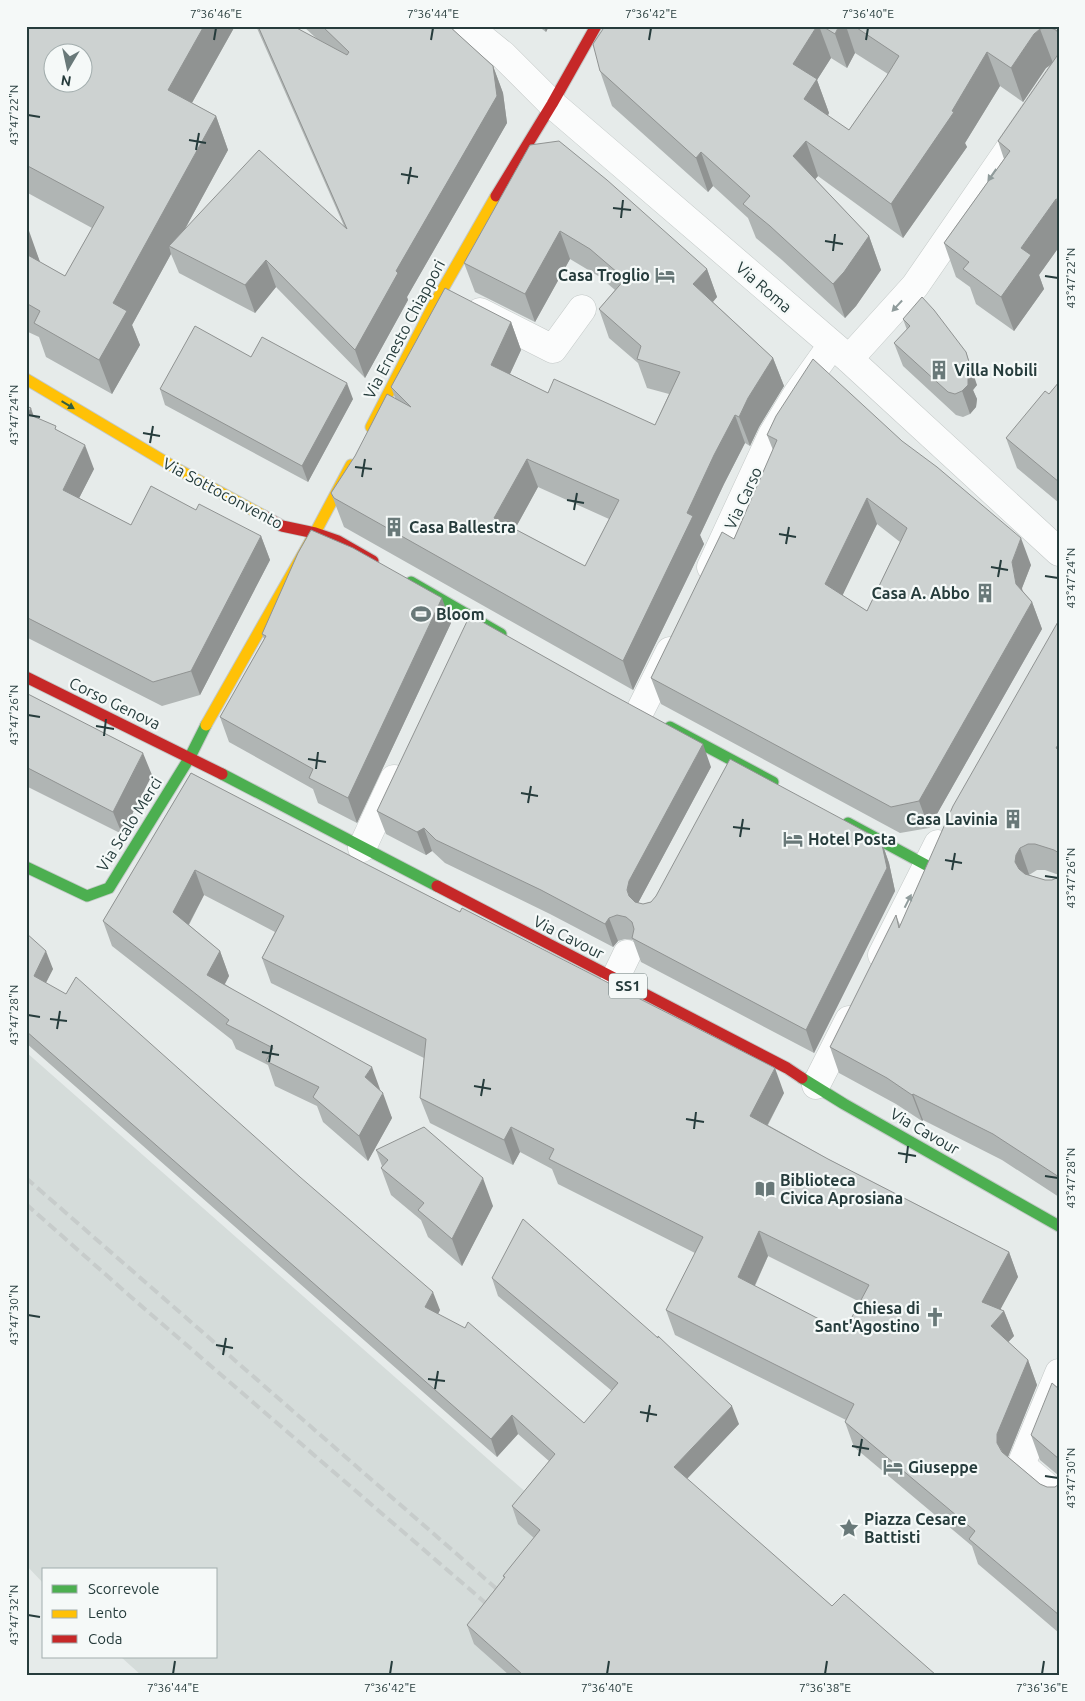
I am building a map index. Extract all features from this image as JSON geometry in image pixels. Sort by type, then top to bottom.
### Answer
[{"type":"street","name":"Via Roma","points":[[466,26],[502,55],[552,104],[840,352],[1059,552]]},
{"type":"street","name":"Via Ernesto Chiappori","points":[[366,436],[441,292],[596,26]]},
{"type":"street","name":"Via Carso","points":[[701,587],[772,436],[797,394],[840,352],[915,286],[1059,77]]},
{"type":"street","points":[[441,292],[553,349],[582,309]]},
{"type":"street","name":"Via Sottoconvento","points":[[26,379],[179,470],[282,526],[315,533],[338,541],[380,565]]},
{"type":"street","points":[[190,757],[212,713],[315,533],[357,453]]},
{"type":"street","points":[[397,574],[514,641]]},
{"type":"street","points":[[459,642],[471,618]]},
{"type":"street","points":[[679,632],[645,713],[784,788]]},
{"type":"street","name":"Corso Genova","points":[[26,677],[190,757]]},
{"type":"street","name":"Via Cavour","points":[[190,757],[787,1068],[844,1104],[1059,1226]]},
{"type":"street","name":"Via Scalo Merci","points":[[26,867],[87,896],[109,888],[190,757]]},
{"type":"street","points":[[362,848],[402,760]]},
{"type":"street","points":[[719,785],[732,760]]},
{"type":"street","points":[[836,817],[926,865]]},
{"type":"street","points":[[871,976],[926,865],[951,821]]},
{"type":"street","points":[[614,979],[627,954]]},
{"type":"street","points":[[816,1085],[858,1002]]},
{"type":"street","points":[[1059,1373],[1021,1465],[1059,1497]]},
{"type":"shaded area","points":[[26,1052],[735,1675],[141,1675],[122,1658],[218,1658],[218,1568],[42,1568],[42,1582],[26,1565]]},
{"type":"building","points":[[26,26],[204,26],[168,90],[216,116],[113,303],[127,311],[99,360],[34,323],[40,311],[26,303],[26,254],[65,276],[104,207],[26,165]]},
{"type":"building","points":[[258,26],[293,26],[347,55],[349,52],[322,26],[449,26],[493,66],[497,96],[396,271],[398,273],[355,350],[266,260],[245,285],[169,246],[259,150],[347,229]]},
{"type":"building","points":[[605,26],[817,26],[793,64],[817,79],[804,99],[849,130],[899,56],[854,26],[1059,26],[1059,34],[1056,30],[1048,27],[1040,29],[1034,34],[1011,68],[987,52],[952,111],[954,112],[891,204],[806,141],[793,156],[869,236],[844,272],[833,284],[743,204],[750,196],[701,152],[696,158],[600,71],[593,44]]},
{"type":"building","points":[[822,26],[839,26],[835,34]]},
{"type":"building","points":[[1059,53],[1059,200],[1056,199],[1021,248],[1031,255],[1001,297],[963,269],[969,262],[944,243],[1010,151],[998,141]]},
{"type":"building","points":[[559,141],[607,180],[707,269],[693,284],[773,358],[748,398],[739,417],[735,415],[714,455],[687,513],[693,516],[623,661],[334,498],[331,493],[355,456],[387,394],[411,407],[391,387],[445,288],[511,322],[491,365],[548,393],[554,379],[655,425],[680,372],[637,359],[641,346],[599,309],[625,279],[590,249],[560,231],[525,294],[464,263],[530,145]],"holes":[[[527,459],[619,500],[585,566],[494,518]]]},
{"type":"building","name":"Villa Nobili","points":[[922,297],[966,352],[969,362],[965,367],[968,385],[962,391],[955,394],[948,392],[894,343],[910,326],[903,319]]},
{"type":"building","points":[[195,326],[251,357],[262,337],[347,383],[302,466],[160,389]]},
{"type":"building","points":[[813,359],[902,441],[937,467],[1021,538],[1012,562],[1016,584],[1032,602],[919,801],[891,807],[651,678],[722,532],[734,539],[777,440],[767,435],[776,416]],"holes":[[[867,498],[907,528],[867,611],[825,584]]]},
{"type":"building","points":[[1059,382],[1059,482],[1006,438],[1045,391],[1049,394]]},
{"type":"building","points":[[26,406],[31,408],[28,414],[56,426],[55,429],[85,445],[63,490],[131,525],[151,486],[196,510],[199,504],[261,536],[191,671],[153,682],[26,617]]},
{"type":"building","points":[[311,530],[353,548],[442,598],[348,798],[309,778],[313,769],[220,717],[266,636],[262,634],[298,553]]},
{"type":"building","points":[[470,615],[703,744],[629,881],[627,890],[629,896],[635,902],[643,904],[651,902],[656,896],[730,759],[881,840],[887,868],[806,1030],[632,938],[634,929],[632,922],[626,917],[617,915],[609,918],[605,924],[541,890],[436,840],[424,828],[417,832],[377,811]]},
{"type":"building","points":[[1059,620],[1059,743],[1056,748],[1059,750],[1059,853],[1035,844],[1028,844],[1020,848],[1015,862],[1025,874],[1045,880],[1059,877],[1059,1177],[993,1134],[912,1095],[887,1078],[830,1047],[896,915],[899,928],[953,806]]},
{"type":"building","points":[[26,693],[143,753],[113,812],[26,767]]},
{"type":"building","points":[[191,773],[460,912],[462,908],[775,1068],[750,1116],[828,1159],[1009,1252],[982,1302],[1004,1311],[991,1326],[1028,1360],[997,1434],[997,1443],[1002,1452],[1040,1484],[1047,1487],[1055,1487],[1059,1484],[1059,1615],[969,1539],[975,1531],[845,1422],[854,1404],[666,1310],[703,1237],[549,1159],[554,1149],[511,1127],[504,1140],[420,1098],[426,1039],[262,958],[284,916],[195,870],[173,912],[220,951],[207,975],[372,1067],[365,1077],[383,1093],[359,1136],[313,1097],[319,1087],[266,1061],[273,1048],[226,1024],[229,1020],[103,921]],"holes":[[[759,1231],[869,1285],[844,1332],[738,1277]]]},
{"type":"building","points":[[26,933],[46,951],[34,976],[66,994],[76,977],[300,1177],[433,1292],[425,1307],[465,1328],[468,1322],[584,1423],[618,1383],[492,1278],[523,1219],[658,1338],[658,1336],[732,1406],[674,1467],[832,1606],[844,1594],[936,1675],[523,1675],[467,1625],[540,1530],[512,1506],[555,1454],[512,1415],[491,1439],[26,1031]]},
{"type":"building","points":[[424,1127],[483,1178],[452,1239],[418,1210],[424,1203],[381,1168],[388,1160],[376,1150]]},
{"type":"building","points":[[1052,1383],[1059,1389],[1059,1459],[1031,1435]]},
{"type":"railway","points":[[26,1178],[506,1597]]},
{"type":"railway","points":[[26,1204],[496,1612]]},
{"type":"traffic: fast","points":[[411,582],[501,634]]},
{"type":"traffic: fast","points":[[26,867],[87,896],[109,888],[190,757],[206,725]]},
{"type":"traffic: fast","points":[[670,727],[773,782]]},
{"type":"traffic: fast","points":[[222,774],[437,886]]},
{"type":"traffic: fast","points":[[848,823],[926,865]]},
{"type":"traffic: fast","points":[[802,1078],[844,1104],[1059,1226]]},
{"type":"traffic: slow","points":[[371,427],[432,308],[496,196]]},
{"type":"traffic: slow","points":[[26,379],[179,470],[264,516]]},
{"type":"traffic: slow","points":[[206,725],[315,533],[351,465]]},
{"type":"traffic: jam","points":[[496,196],[552,104],[596,26]]},
{"type":"traffic: jam","points":[[264,516],[282,526],[315,533],[338,541],[373,561]]},
{"type":"traffic: jam","points":[[26,677],[222,774]]},
{"type":"traffic: jam","points":[[437,886],[787,1068],[802,1078]]},
{"type":"place","name":"Casa Troglio","points":[[665,275]]},
{"type":"place","name":"Villa Nobili","points":[[939,370]]},
{"type":"place","name":"Casa Ballestra","points":[[394,527]]},
{"type":"place","name":"Casa A. Abbo","points":[[985,593]]},
{"type":"place","name":"Bloom","points":[[421,614]]},
{"type":"place","name":"Casa Lavinia","points":[[1013,819]]},
{"type":"place","name":"Hotel Posta","points":[[793,839]]},
{"type":"place","name":"Biblioteca Civica Aprosiana","points":[[765,1189]]},
{"type":"place","name":"Chiesa di Sant'Agostino","points":[[935,1317]]},
{"type":"place","name":"Giuseppe","points":[[893,1467]]},
{"type":"place","name":"Piazza Cesare Battisti","points":[[849,1528]]}]
